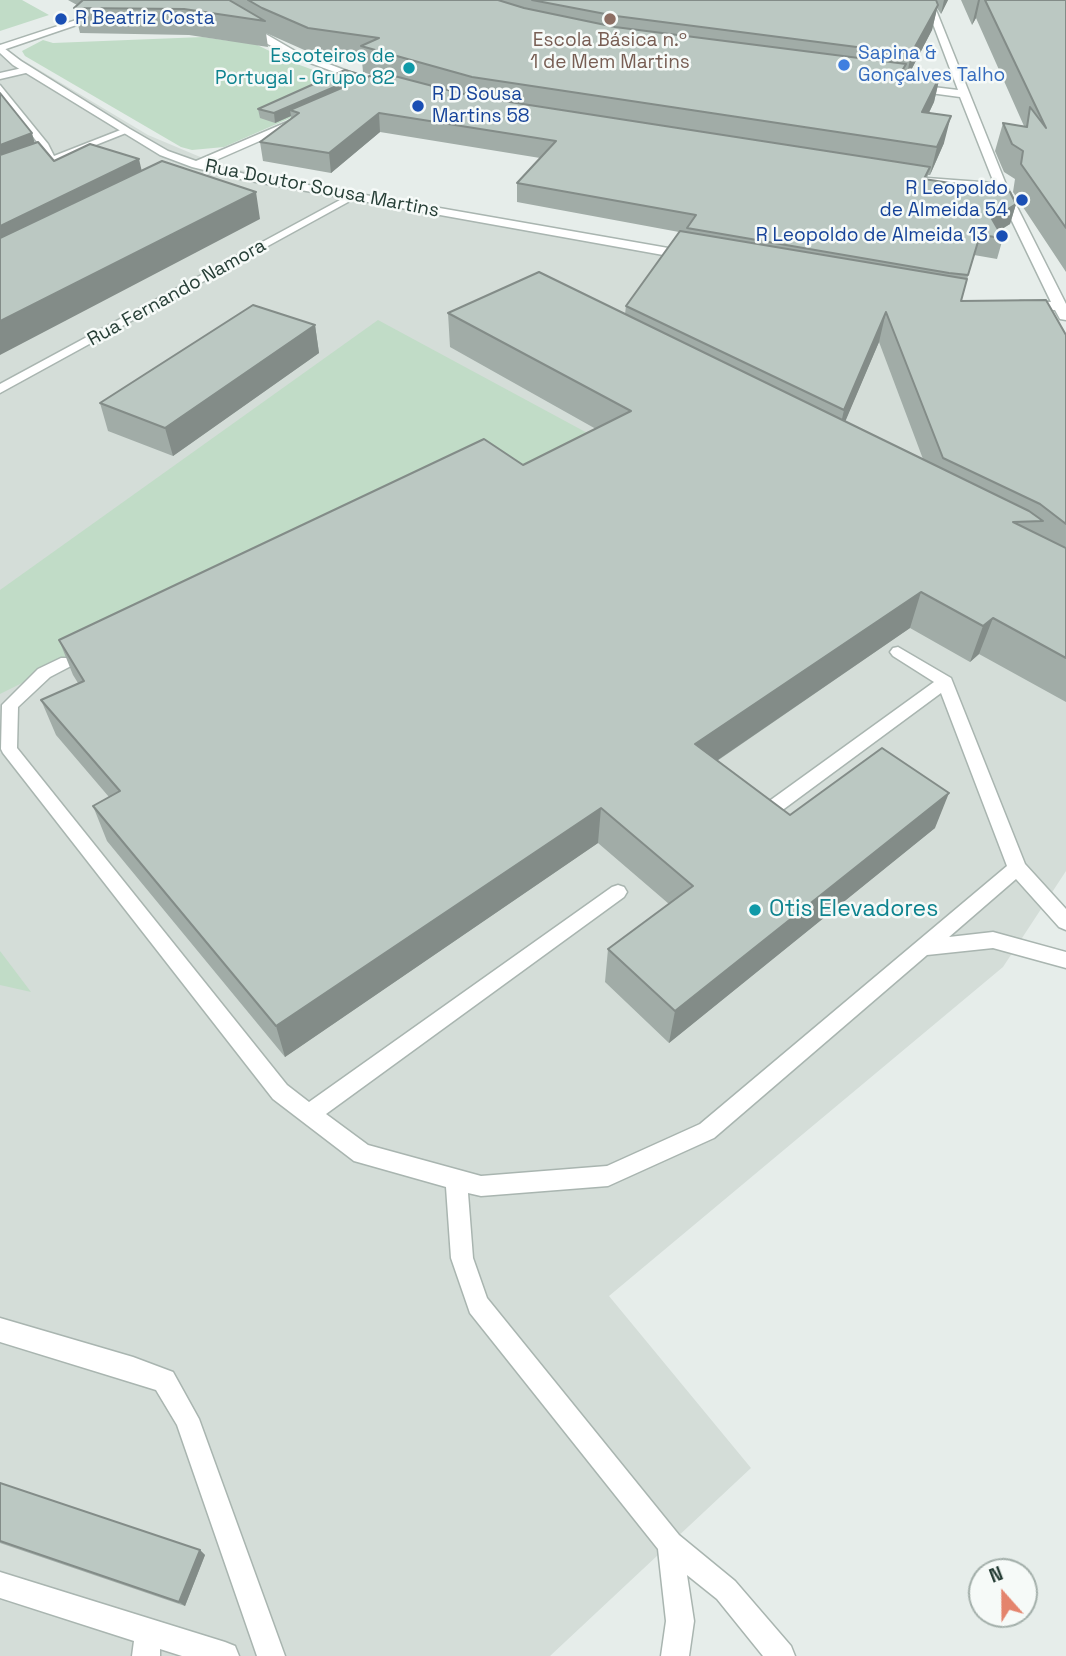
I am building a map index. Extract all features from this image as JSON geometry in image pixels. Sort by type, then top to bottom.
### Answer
[{"type":"street","points":[[117,8],[134,0]]},
{"type":"street","points":[[0,48],[146,0]]},
{"type":"street","points":[[201,0],[292,53],[379,85],[365,91]]},
{"type":"street","points":[[211,0],[219,11]]},
{"type":"street","points":[[928,0],[1001,187],[1063,312]]},
{"type":"street","points":[[922,18],[936,20]]},
{"type":"street","points":[[0,48],[27,70],[126,131],[164,153],[196,165]]},
{"type":"street","points":[[900,85],[965,94]]},
{"type":"street","name":"Rua Doutor Sousa Martins","points":[[196,165],[315,113]]},
{"type":"street","name":"Rua Doutor Sousa Martins","points":[[196,165],[245,177],[710,259]]},
{"type":"street","points":[[909,178],[1001,187]]},
{"type":"street","points":[[1047,280],[1066,281]]},
{"type":"street","points":[[1004,305],[1063,312]]},
{"type":"lane","points":[[0,76],[27,70]]},
{"type":"lane","points":[[0,88],[52,160]]},
{"type":"lane","points":[[0,180],[126,131]]},
{"type":"lane","points":[[184,172],[196,165]]},
{"type":"lane","name":"Rua Fernando Namora","points":[[0,389],[354,196]]},
{"type":"lane","points":[[898,652],[945,682],[1017,868],[1066,922]]},
{"type":"lane","points":[[66,662],[44,673],[10,705],[9,749],[280,1092],[362,1154],[481,1186],[608,1177],[707,1131],[1017,868]]},
{"type":"lane","points":[[767,812],[945,682]]},
{"type":"lane","points":[[309,1114],[618,892]]},
{"type":"lane","points":[[922,948],[993,940],[1066,960]]},
{"type":"lane","points":[[456,1179],[462,1258],[478,1305],[670,1544],[726,1590],[781,1656]]},
{"type":"lane","points":[[0,1330],[133,1369],[164,1381],[187,1419],[271,1656]]},
{"type":"lane","points":[[670,1544],[680,1621],[675,1656]]},
{"type":"lane","points":[[0,1585],[147,1644],[225,1656]]},
{"type":"shaded area","points":[[11,53],[148,135],[224,167],[918,299],[1066,353],[1066,871],[1003,967],[609,1296],[751,1468],[550,1656],[0,1656],[0,55]]},
{"type":"green space","points":[[0,0],[22,0],[49,15],[0,31]]},
{"type":"green space","points":[[203,37],[230,41],[243,38],[294,63],[352,84],[352,91],[224,147],[192,150],[181,147],[25,56],[22,51],[43,40],[53,43]]},
{"type":"green space","points":[[378,320],[604,442],[526,482],[475,457],[0,694],[0,590]]},
{"type":"green space","points":[[0,951],[31,992],[0,985]]},
{"type":"building","points":[[83,0],[229,0],[265,21],[184,9],[74,8]]},
{"type":"building","points":[[248,0],[498,0],[615,27],[906,64],[902,71],[940,76],[922,112],[951,116],[937,147],[472,77],[361,46],[379,38],[308,28]]},
{"type":"building","points":[[532,0],[936,0],[938,5],[911,54],[616,16]]},
{"type":"building","points":[[985,0],[1066,0],[1066,228],[1021,164],[1023,151],[1012,144],[1003,123],[1027,127],[1030,107],[1046,128]]},
{"type":"building","points":[[345,70],[362,75],[274,113],[258,109]]},
{"type":"building","points":[[379,72],[471,96],[930,167],[924,179],[1010,192],[1016,204],[992,219],[1003,238],[980,235],[968,275],[687,228],[696,215],[517,183],[556,141],[379,113],[329,153],[260,142],[299,113],[290,110]]},
{"type":"building","points":[[0,93],[32,133],[0,145]]},
{"type":"building","points":[[38,142],[54,161],[90,144],[139,159],[0,226],[0,155]]},
{"type":"building","points":[[162,161],[256,192],[0,321],[0,238]]},
{"type":"building","points":[[680,231],[967,279],[961,301],[1046,300],[1066,335],[1066,524],[1040,504],[943,458],[886,312],[844,410],[626,306]]},
{"type":"building","points":[[539,272],[1029,511],[1043,521],[1013,522],[1066,548],[1066,658],[993,618],[983,626],[921,592],[695,744],[790,815],[882,748],[949,793],[675,1011],[608,949],[693,886],[601,808],[276,1026],[93,806],[120,791],[41,700],[84,681],[59,640],[484,439],[523,465],[631,411],[448,313]]},
{"type":"building","points":[[253,305],[315,325],[165,428],[100,403]]},
{"type":"building","points":[[0,1483],[200,1550],[179,1602],[0,1541]]},
{"type":"place","name":"R Beatriz Costa","points":[[61,19]]},
{"type":"place","name":"Escola Básica n.º 1 de Mem Martins","points":[[610,19]]},
{"type":"place","name":"Sapina & Gonçalves Talho","points":[[844,65]]},
{"type":"place","name":"Escoteiros de Portugal - Grupo 82","points":[[409,68]]},
{"type":"place","name":"R D Sousa Martins 58","points":[[418,106]]},
{"type":"place","name":"R Leopoldo de Almeida 54","points":[[1022,200]]},
{"type":"place","name":"R Leopoldo de Almeida 13","points":[[1002,236]]},
{"type":"place","name":"Otis Elevadores","points":[[755,910]]}]
